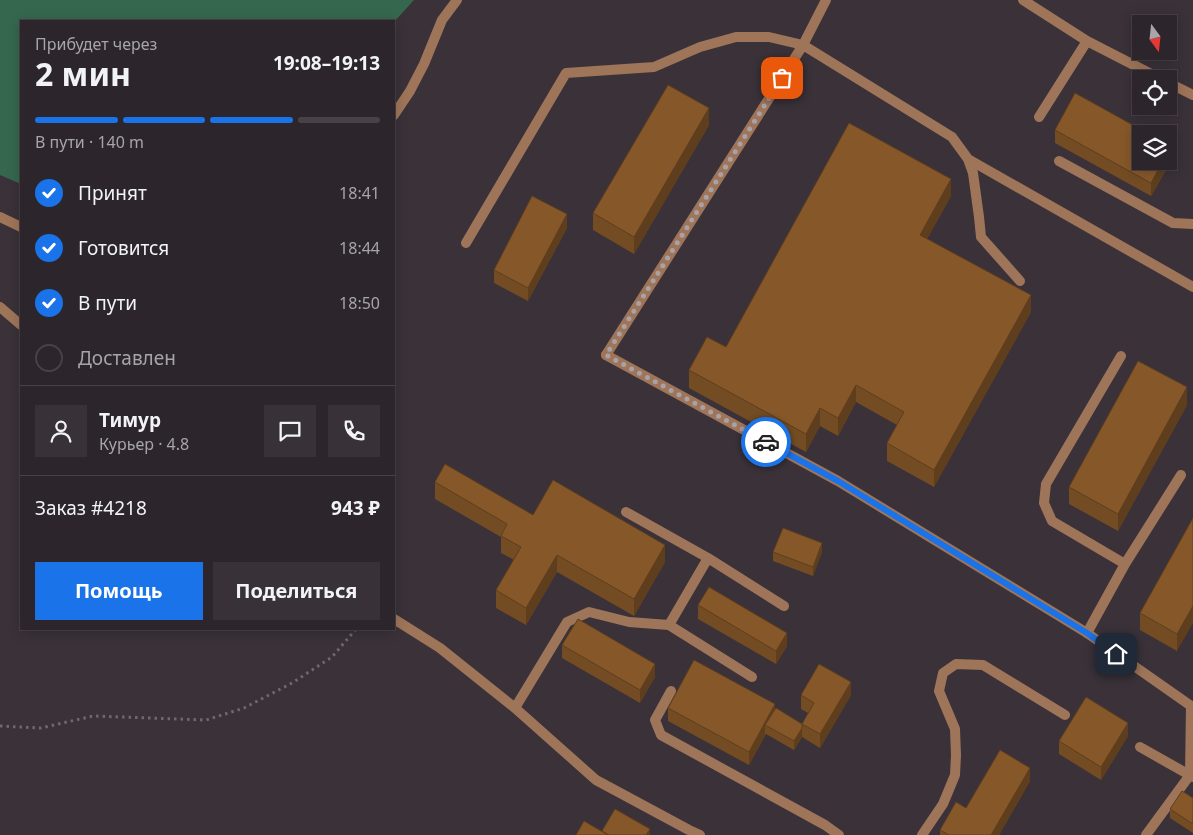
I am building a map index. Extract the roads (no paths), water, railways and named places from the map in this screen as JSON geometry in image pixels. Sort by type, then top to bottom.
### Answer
[{"type":"street","points":[[395,113],[410,91],[424,64],[442,20],[457,0]]},
{"type":"street","points":[[826,0],[803,45],[606,355],[838,481],[1087,633],[1191,706],[1192,773],[1146,835]]},
{"type":"street","points":[[1023,0],[1087,40],[1144,70]]},
{"type":"street","points":[[466,243],[566,73],[654,67],[700,47],[736,37],[769,37],[803,45],[952,137],[968,159],[973,173],[981,237],[1020,281]]},
{"type":"street","points":[[1039,117],[1087,40]]},
{"type":"street","points":[[1177,87],[1193,96]]},
{"type":"street","points":[[968,159],[1193,287]]},
{"type":"street","points":[[1059,161],[1174,223],[1193,224]]},
{"type":"street","points":[[0,217],[20,227]]},
{"type":"street","points":[[0,307],[20,324]]},
{"type":"street","points":[[1121,356],[1046,484],[1044,503],[1052,521],[1125,564]]},
{"type":"street","points":[[1087,633],[1125,564],[1181,475]]},
{"type":"street","points":[[626,512],[708,558],[784,606]]},
{"type":"street","points":[[669,625],[708,558]]},
{"type":"street","points":[[515,708],[567,622],[590,612],[629,622],[669,625],[752,677]]},
{"type":"street","points":[[395,621],[440,648],[515,708],[596,780],[700,835]]},
{"type":"street","points":[[922,835],[942,804],[955,775],[955,729],[939,691],[943,674],[956,664],[983,665],[1065,715]]},
{"type":"street","points":[[671,691],[655,720],[661,735],[825,825],[838,835]]},
{"type":"street","points":[[1140,748],[1192,773]]}]
